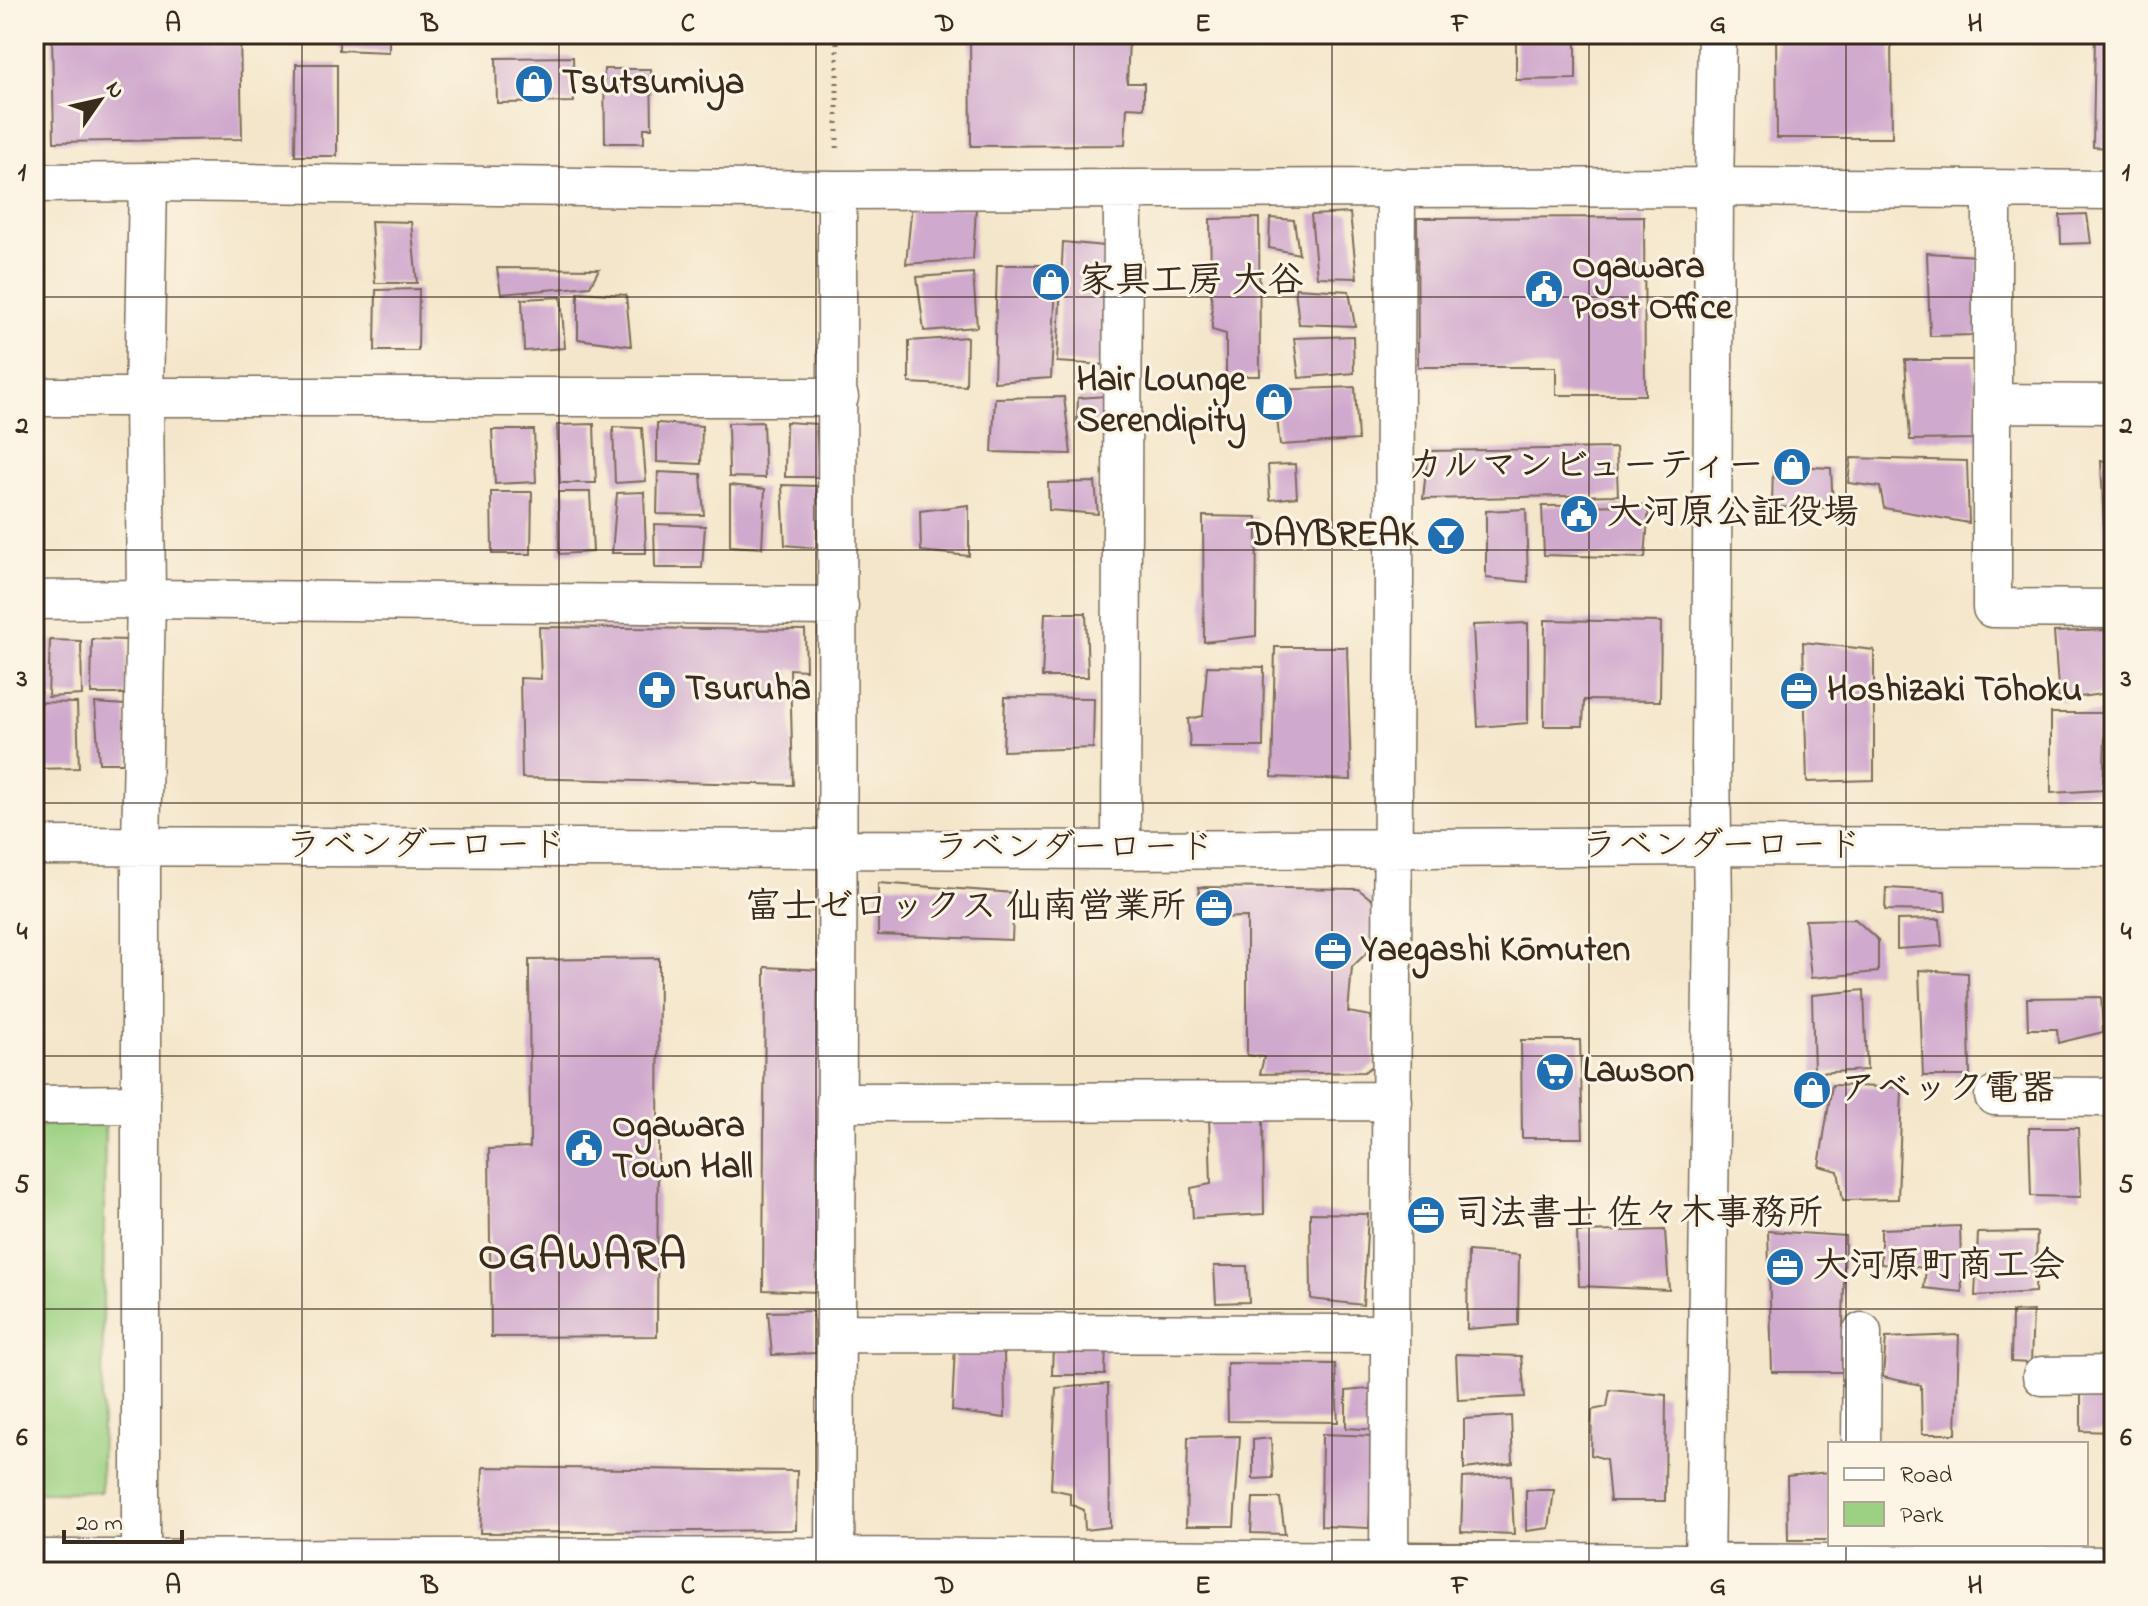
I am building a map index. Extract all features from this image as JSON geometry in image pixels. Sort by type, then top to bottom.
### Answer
[{"type":"street","points":[[1704,1567],[1717,34]]},
{"type":"street","points":[[141,1566],[141,846],[148,182]]},
{"type":"street","points":[[34,183],[837,190],[1396,187],[2114,190]]},
{"type":"street","points":[[1389,1560],[1396,187]]},
{"type":"street","points":[[1121,850],[1123,189]]},
{"type":"street","points":[[835,1564],[839,606],[837,190]]},
{"type":"street","points":[[1992,190],[1992,608],[2114,609]]},
{"type":"street","points":[[34,397],[839,397]]},
{"type":"street","points":[[1992,403],[2114,404]]},
{"type":"street","points":[[34,600],[839,606]]},
{"type":"street","name":"ラベンダーロード","points":[[34,846],[1121,850],[2114,847]]},
{"type":"street","points":[[1994,1096],[2114,1097]]},
{"type":"street","points":[[836,1102],[1392,1101]]},
{"type":"street","points":[[34,1105],[141,1104]]},
{"type":"street","points":[[1861,1442],[1862,1332]]},
{"type":"street","points":[[836,1333],[1390,1334]]},
{"type":"street","points":[[2042,1376],[2114,1375]]},
{"type":"street","points":[[34,1559],[141,1566],[1061,1565],[1389,1560],[1704,1567],[1860,1554],[2114,1566]]},
{"type":"path","points":[[837,34],[837,190]]},
{"type":"green space","points":[[105,1120],[101,1492],[34,1492],[34,1126]]},
{"type":"building","points":[[52,34],[240,34],[242,139],[54,142]]},
{"type":"building","points":[[339,34],[389,34],[389,52],[339,50]]},
{"type":"building","points":[[970,34],[1140,34],[1129,40],[1127,83],[1144,83],[1144,108],[1127,107],[1125,145],[971,146]]},
{"type":"building","points":[[1516,34],[1576,34],[1576,79],[1516,80]]},
{"type":"building","points":[[1776,34],[1891,34],[1892,138],[1777,138]]},
{"type":"building","points":[[2095,34],[2114,34],[2114,148],[2093,147]]},
{"type":"building","points":[[573,57],[574,102],[497,103],[496,58]]},
{"type":"building","points":[[296,64],[337,64],[337,156],[295,156]]},
{"type":"building","points":[[604,69],[651,69],[652,128],[644,128],[644,143],[605,143]]},
{"type":"building","points":[[912,204],[976,208],[973,259],[906,264]]},
{"type":"building","points":[[1350,213],[1357,278],[1317,277],[1311,215]]},
{"type":"building","points":[[2087,214],[2091,243],[2061,244],[2060,215]]},
{"type":"building","points":[[1644,217],[1645,395],[1556,395],[1556,367],[1418,367],[1417,218]]},
{"type":"building","points":[[1259,218],[1260,376],[1226,376],[1226,334],[1212,330],[1210,219]]},
{"type":"building","points":[[1270,218],[1294,220],[1299,254],[1269,248]]},
{"type":"building","points":[[371,221],[411,222],[417,283],[375,283]]},
{"type":"building","points":[[1063,242],[1104,246],[1104,365],[1057,362]]},
{"type":"building","points":[[1927,253],[1978,256],[1978,335],[1930,336]]},
{"type":"building","points":[[997,265],[1057,265],[1051,378],[994,382]]},
{"type":"building","points":[[497,268],[599,269],[590,286],[501,294]]},
{"type":"building","points":[[973,273],[977,327],[924,331],[917,277]]},
{"type":"building","points":[[1295,288],[1349,291],[1355,326],[1299,324]]},
{"type":"building","points":[[419,289],[418,351],[375,351],[376,290]]},
{"type":"building","points":[[578,292],[626,295],[631,346],[578,339]]},
{"type":"building","points":[[561,297],[565,348],[524,351],[522,299]]},
{"type":"building","points":[[1353,336],[1354,373],[1299,378],[1294,338]]},
{"type":"building","points":[[967,337],[966,386],[909,383],[909,341]]},
{"type":"building","points":[[1905,360],[1973,360],[1980,439],[1910,440]]},
{"type":"building","points":[[1355,387],[1358,440],[1280,445],[1274,390]]},
{"type":"building","points":[[1106,396],[1104,423],[1077,422],[1078,398]]},
{"type":"building","points":[[1064,397],[1071,454],[992,452],[995,398]]},
{"type":"building","points":[[763,422],[765,478],[729,477],[728,423]]},
{"type":"building","points":[[786,422],[816,424],[819,477],[785,477]]},
{"type":"building","points":[[657,423],[702,426],[701,464],[657,462]]},
{"type":"building","points":[[594,424],[596,483],[560,483],[557,425]]},
{"type":"building","points":[[613,427],[642,428],[646,481],[615,483]]},
{"type":"building","points":[[492,430],[534,430],[536,482],[495,484]]},
{"type":"building","points":[[1616,448],[1618,495],[1423,499],[1428,451]]},
{"type":"building","points":[[1851,458],[1967,461],[1969,523],[1884,508],[1880,487],[1848,483]]},
{"type":"building","points":[[2101,461],[2114,462],[2114,549],[2105,549]]},
{"type":"building","points":[[1295,464],[1297,497],[1270,500],[1268,465]]},
{"type":"building","points":[[1773,465],[1831,468],[1833,508],[1772,507]]},
{"type":"building","points":[[658,472],[701,474],[704,515],[657,514]]},
{"type":"building","points":[[1095,482],[1098,514],[1049,510],[1048,483]]},
{"type":"building","points":[[730,485],[765,489],[762,548],[730,546]]},
{"type":"building","points":[[782,485],[817,486],[817,548],[785,545]]},
{"type":"building","points":[[491,492],[532,492],[531,554],[492,554]]},
{"type":"building","points":[[558,492],[590,492],[593,552],[559,554]]},
{"type":"building","points":[[644,492],[646,553],[612,553],[617,493]]},
{"type":"building","points":[[969,505],[969,556],[921,551],[920,511]]},
{"type":"building","points":[[1649,505],[1645,558],[1544,555],[1542,506]]},
{"type":"building","points":[[1526,509],[1528,582],[1486,578],[1486,511]]},
{"type":"building","points":[[1203,516],[1257,517],[1256,636],[1204,642]]},
{"type":"building","points":[[654,524],[705,526],[702,568],[655,568]]},
{"type":"building","points":[[1045,613],[1086,613],[1088,677],[1042,677]]},
{"type":"building","points":[[1545,620],[1661,622],[1660,701],[1584,700],[1583,726],[1544,726]]},
{"type":"building","points":[[1528,623],[1528,723],[1478,727],[1473,625]]},
{"type":"building","points":[[539,627],[805,630],[806,670],[790,669],[793,785],[522,778],[520,678],[541,679]]},
{"type":"building","points":[[2111,630],[2109,693],[2059,700],[2054,632]]},
{"type":"building","points":[[92,639],[127,640],[126,694],[91,694]]},
{"type":"building","points":[[50,640],[81,641],[82,695],[48,697]]},
{"type":"building","points":[[34,641],[38,641],[41,692],[34,692]]},
{"type":"building","points":[[1803,642],[1874,650],[1874,780],[1807,782]]},
{"type":"building","points":[[1275,647],[1347,647],[1351,780],[1272,777]]},
{"type":"building","points":[[1207,666],[1264,667],[1263,747],[1190,747],[1188,719],[1203,716]]},
{"type":"building","points":[[1005,697],[1094,698],[1093,748],[1003,751]]},
{"type":"building","points":[[34,702],[77,703],[79,768],[34,769]]},
{"type":"building","points":[[95,703],[125,705],[130,763],[99,763]]},
{"type":"building","points":[[2051,713],[2106,713],[2103,790],[2051,793]]},
{"type":"building","points":[[878,883],[1014,893],[1012,940],[878,935]]},
{"type":"building","points":[[1198,887],[1358,889],[1375,902],[1377,943],[1352,967],[1348,1012],[1371,1016],[1374,1065],[1364,1072],[1260,1074],[1264,1057],[1247,1055],[1247,917],[1204,918]]},
{"type":"building","points":[[1886,888],[1945,891],[1946,911],[1885,910]]},
{"type":"building","points":[[1855,919],[1878,940],[1878,972],[1811,978],[1805,920]]},
{"type":"building","points":[[1940,919],[1942,946],[1897,949],[1897,920]]},
{"type":"building","name":"Ogawara Town Hall","points":[[659,958],[657,1336],[491,1337],[489,1149],[530,1147],[529,960]]},
{"type":"building","points":[[765,967],[822,970],[819,1292],[763,1290]]},
{"type":"building","points":[[1919,970],[1968,973],[1970,1076],[1923,1076]]},
{"type":"building","points":[[1864,990],[1867,1070],[1814,1073],[1812,995]]},
{"type":"building","points":[[2101,997],[2103,1032],[2058,1043],[2057,1029],[2028,1029],[2027,998]]},
{"type":"building","points":[[1521,1040],[1580,1040],[1583,1138],[1522,1138]]},
{"type":"building","points":[[1832,1085],[1902,1088],[1898,1199],[1843,1200],[1838,1171],[1819,1166]]},
{"type":"building","points":[[1209,1116],[1263,1116],[1264,1214],[1193,1218],[1191,1188],[1211,1184]]},
{"type":"building","points":[[2114,1125],[2114,1209],[2108,1208]]},
{"type":"building","points":[[2029,1128],[2078,1128],[2081,1197],[2031,1196]]},
{"type":"building","points":[[1310,1213],[1368,1214],[1363,1305],[1311,1299]]},
{"type":"building","points":[[1960,1226],[1962,1292],[1924,1288],[1926,1268],[1881,1264],[1881,1229]]},
{"type":"building","points":[[1665,1230],[1669,1290],[1579,1286],[1577,1232]]},
{"type":"building","points":[[1768,1231],[1845,1236],[1842,1372],[1772,1372]]},
{"type":"building","points":[[2037,1232],[2035,1292],[1975,1296],[1978,1233]]},
{"type":"building","points":[[1468,1251],[1519,1255],[1518,1325],[1467,1329]]},
{"type":"building","points":[[1214,1266],[1247,1266],[1249,1302],[1216,1303]]},
{"type":"building","points":[[813,1311],[816,1353],[772,1355],[768,1312]]},
{"type":"building","points":[[2033,1311],[2031,1363],[2011,1362],[2012,1312]]},
{"type":"building","points":[[1959,1335],[1956,1434],[1922,1434],[1921,1385],[1883,1377],[1886,1338]]},
{"type":"building","points":[[1053,1343],[1106,1344],[1105,1375],[1052,1375]]},
{"type":"building","points":[[955,1345],[1004,1349],[1005,1418],[952,1411]]},
{"type":"building","points":[[1456,1354],[1521,1356],[1525,1397],[1458,1400]]},
{"type":"building","points":[[1227,1363],[1335,1364],[1338,1422],[1228,1421]]},
{"type":"building","points":[[1108,1384],[1110,1527],[1085,1530],[1084,1510],[1070,1504],[1070,1493],[1051,1489],[1056,1388]]},
{"type":"building","points":[[2114,1387],[2114,1432],[2081,1431],[2081,1388]]},
{"type":"building","points":[[1378,1388],[1379,1430],[1346,1428],[1346,1391]]},
{"type":"building","points":[[1610,1390],[1666,1395],[1665,1501],[1610,1501],[1606,1459],[1591,1455],[1592,1410],[1607,1407]]},
{"type":"building","points":[[1511,1416],[1513,1463],[1464,1469],[1464,1419]]},
{"type":"building","points":[[1322,1434],[1374,1436],[1369,1528],[1321,1526]]},
{"type":"building","points":[[1240,1436],[1234,1526],[1186,1526],[1188,1437]]},
{"type":"building","points":[[1271,1438],[1273,1478],[1253,1479],[1253,1440]]},
{"type":"building","points":[[483,1467],[797,1471],[796,1530],[480,1533]]},
{"type":"building","points":[[1828,1472],[1828,1540],[1788,1540],[1787,1476]]},
{"type":"building","points":[[1511,1475],[1514,1534],[1461,1532],[1463,1478]]},
{"type":"building","points":[[2111,1476],[2114,1476],[2114,1531],[2110,1523]]},
{"type":"building","points":[[1526,1490],[1554,1490],[1549,1528],[1526,1531]]},
{"type":"building","points":[[1253,1498],[1280,1498],[1285,1534],[1251,1533]]},
{"type":"place","name":"Tsutsumiya","points":[[534,84]]},
{"type":"place","name":"家具工房 大谷","points":[[1051,282]]},
{"type":"place","name":"Ogawara Post Office","points":[[1544,289]]},
{"type":"place","name":"Hair Lounge Serendipity","points":[[1274,402]]},
{"type":"place","name":"カルマンビューティー","points":[[1792,467]]},
{"type":"place","name":"大河原公証役場","points":[[1579,514]]},
{"type":"place","name":"DAYBREAK","points":[[1446,536]]},
{"type":"place","name":"Tsuruha","points":[[657,690]]},
{"type":"place","name":"Hoshizaki Tōhoku","points":[[1799,691]]},
{"type":"place","name":"富士ゼロックス 仙南営業所","points":[[1214,908]]},
{"type":"place","name":"Yaegashi Kōmuten","points":[[1333,951]]},
{"type":"place","name":"Lawson","points":[[1555,1072]]},
{"type":"place","name":"アベック電器","points":[[1812,1090]]},
{"type":"place","name":"Ogawara Town Hall","points":[[584,1148]]},
{"type":"place","name":"司法書士 佐々木事務所","points":[[1426,1215]]},
{"type":"place","name":"大河原町商工会","points":[[1785,1267]]},
{"type":"district","name":"OGAWARA","points":[[583,1257]]}]
